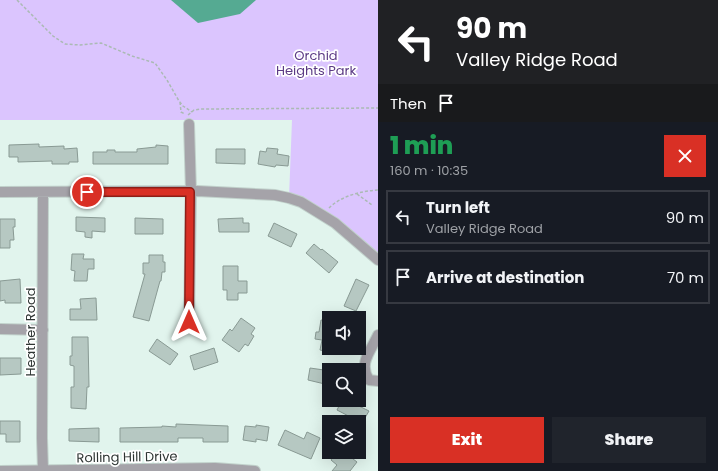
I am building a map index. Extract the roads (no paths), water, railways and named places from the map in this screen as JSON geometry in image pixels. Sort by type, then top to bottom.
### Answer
[{"type":"street","points":[[188,119],[190,192],[189,322]]},
{"type":"street","points":[[0,192],[190,192],[275,195],[301,202],[322,215],[378,260]]},
{"type":"street","name":"Heather Road","points":[[43,193],[43,470]]},
{"type":"street","points":[[0,329],[43,330]]},
{"type":"street","points":[[377,341],[364,366],[365,374],[369,380],[378,381]]},
{"type":"street","name":"Rolling Hill Drive","points":[[0,471],[255,471]]},
{"type":"park label","name":"Orchid Heights Park","points":[[316,62]]}]
